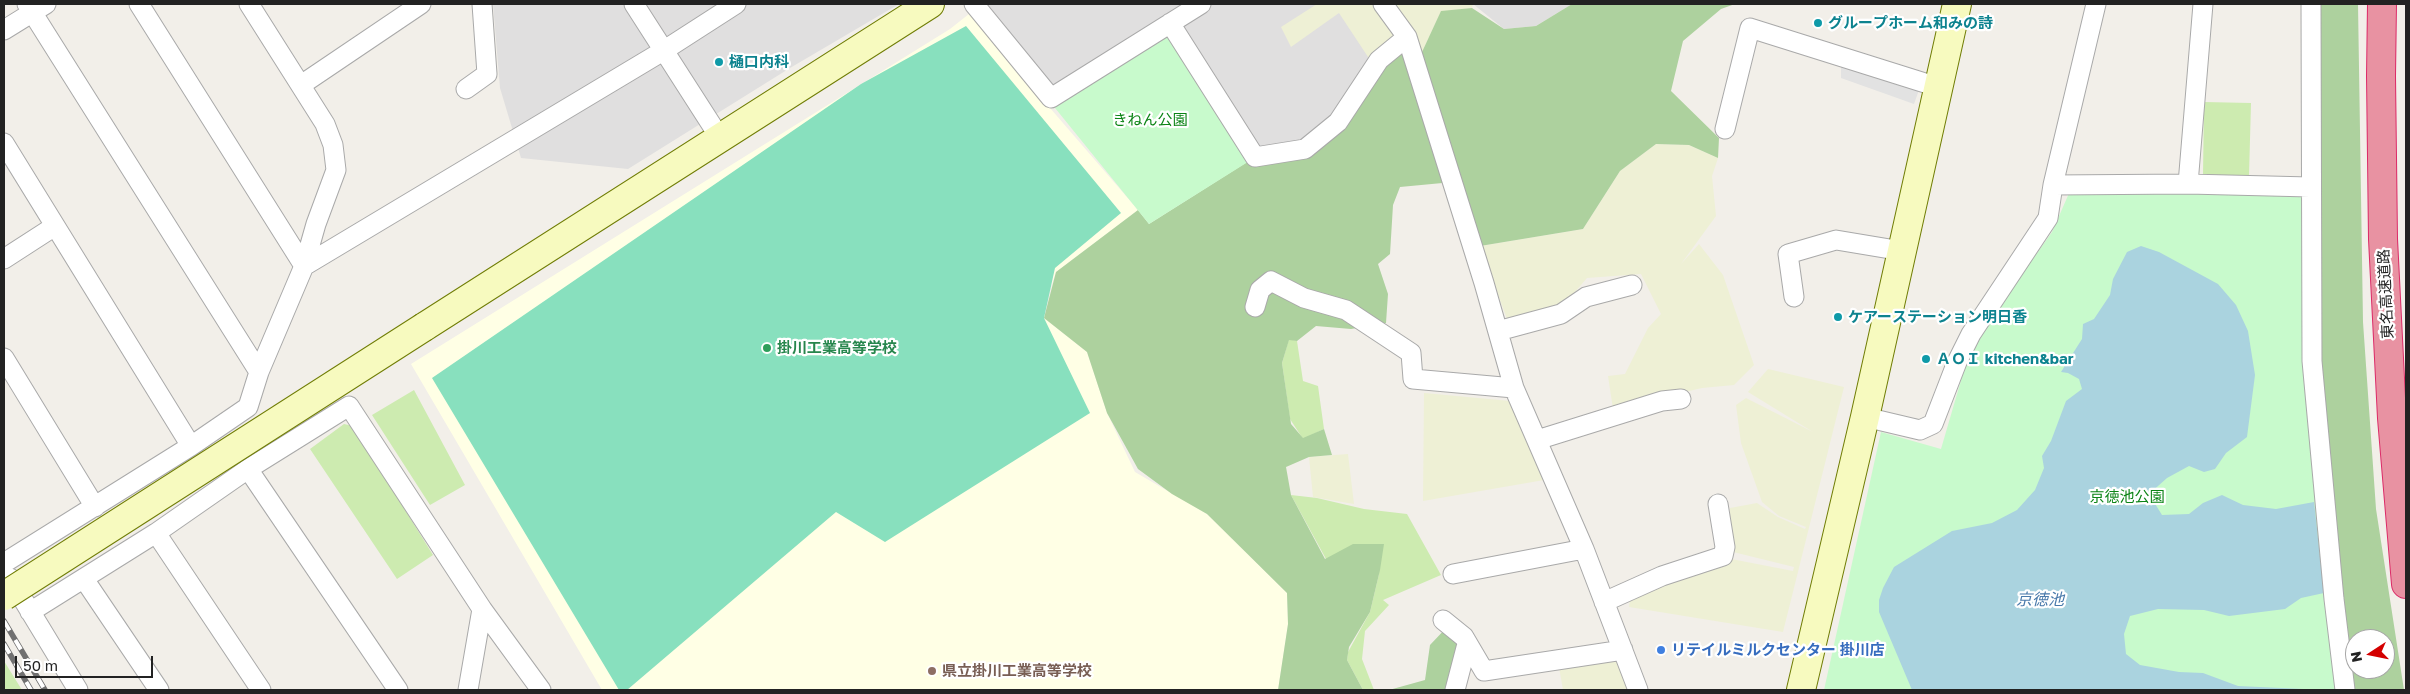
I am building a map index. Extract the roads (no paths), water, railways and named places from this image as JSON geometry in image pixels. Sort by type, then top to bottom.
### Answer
[{"type":"highway","name":"東名高速道路","points":[[2382,4],[2383,239],[2393,428],[2406,584]]},
{"type":"street","points":[[139,4],[304,266]]},
{"type":"street","points":[[4,563],[191,446],[248,407],[260,372],[304,266],[316,224],[336,170],[333,145],[325,124],[249,4]]},
{"type":"street","points":[[301,85],[421,4]]},
{"type":"street","points":[[466,89],[487,74],[482,4]]},
{"type":"street","points":[[634,4],[720,138]]},
{"type":"street","points":[[304,266],[663,51],[736,4]]},
{"type":"street","points":[[4,596],[930,4]]},
{"type":"street","points":[[974,4],[1051,98],[1202,4]]},
{"type":"street","points":[[1383,4],[1407,37],[1514,388],[1584,549],[1638,690]]},
{"type":"street","points":[[1801,690],[1866,417],[1956,4]]},
{"type":"street","points":[[1866,417],[1920,430],[1933,424],[1956,362],[1971,334],[2048,218],[2096,4]]},
{"type":"street","points":[[2188,184],[2203,4]]},
{"type":"street","points":[[2312,4],[2310,187],[2312,361],[2334,599],[2345,690]]},
{"type":"street","points":[[4,30],[35,7],[260,372]]},
{"type":"street","points":[[1170,23],[1255,158],[1305,149],[1338,122],[1379,60],[1407,37]]},
{"type":"street","points":[[1725,129],[1750,28],[1939,86]]},
{"type":"street","points":[[4,143],[191,446]]},
{"type":"street","points":[[2054,185],[2188,184],[2310,187]]},
{"type":"street","points":[[4,259],[55,226]]},
{"type":"street","points":[[1794,296],[1788,254],[1836,240],[1902,251]]},
{"type":"street","points":[[1255,307],[1260,290],[1271,281],[1304,298],[1346,310],[1411,353],[1413,379],[1514,388]]},
{"type":"street","points":[[1498,331],[1561,314],[1586,297],[1632,285]]},
{"type":"street","points":[[4,358],[95,507]]},
{"type":"street","points":[[1537,440],[1662,401],[1681,399]]},
{"type":"street","points":[[30,612],[156,533],[248,469],[349,406],[482,609],[541,690]]},
{"type":"street","points":[[248,469],[398,690]]},
{"type":"street","points":[[1604,602],[1662,576],[1723,556],[1725,547],[1718,504]]},
{"type":"street","points":[[156,533],[261,690]]},
{"type":"street","points":[[1453,574],[1584,549]]},
{"type":"street","points":[[4,568],[78,690]]},
{"type":"street","points":[[84,579],[159,690]]},
{"type":"street","points":[[468,690],[482,609]]},
{"type":"street","points":[[1443,620],[1464,637],[1484,671],[1623,650]]},
{"type":"street","points":[[1455,690],[1467,644]]},
{"type":"water","name":"京徳池","points":[[2141,246],[2159,252],[2218,284],[2236,305],[2248,331],[2255,375],[2247,437],[2226,453],[2215,469],[2204,472],[2189,466],[2167,478],[2149,494],[2162,515],[2189,514],[2203,503],[2222,495],[2243,505],[2276,509],[2314,502],[2324,593],[2301,598],[2285,609],[2229,616],[2204,610],[2158,609],[2130,616],[2124,634],[2126,654],[2140,665],[2179,672],[2203,673],[2238,686],[2325,690],[1912,690],[1879,612],[1879,600],[1883,588],[1894,567],[1952,531],[1992,523],[2017,510],[2035,490],[2044,468],[2042,456],[2051,441],[2066,401],[2082,389],[2079,379],[2068,373],[2061,372],[2082,339],[2083,324],[2094,319],[2110,295],[2113,279],[2127,252]]},
{"type":"railway","points":[[4,621],[45,690]]},
{"type":"railway","points":[[4,644],[31,690]]},
{"type":"place","name":"グループホーム和みの詩","points":[[1818,23]]},
{"type":"place","name":"樋口内科","points":[[719,62]]},
{"type":"place","name":"ケアーステーション明日香","points":[[1838,317]]},
{"type":"place","name":"掛川工業高等学校","points":[[767,348]]},
{"type":"place","name":"ＡＯＩ kitchen&bar","points":[[1926,359]]},
{"type":"place","name":"リテイルミルクセンター 掛川店","points":[[1661,650]]},
{"type":"place","name":"県立掛川工業高等学校","points":[[932,671]]},
{"type":"park label","name":"きねん公園","points":[[1150,120]]},
{"type":"park label","name":"京徳池公園","points":[[2127,497]]}]
